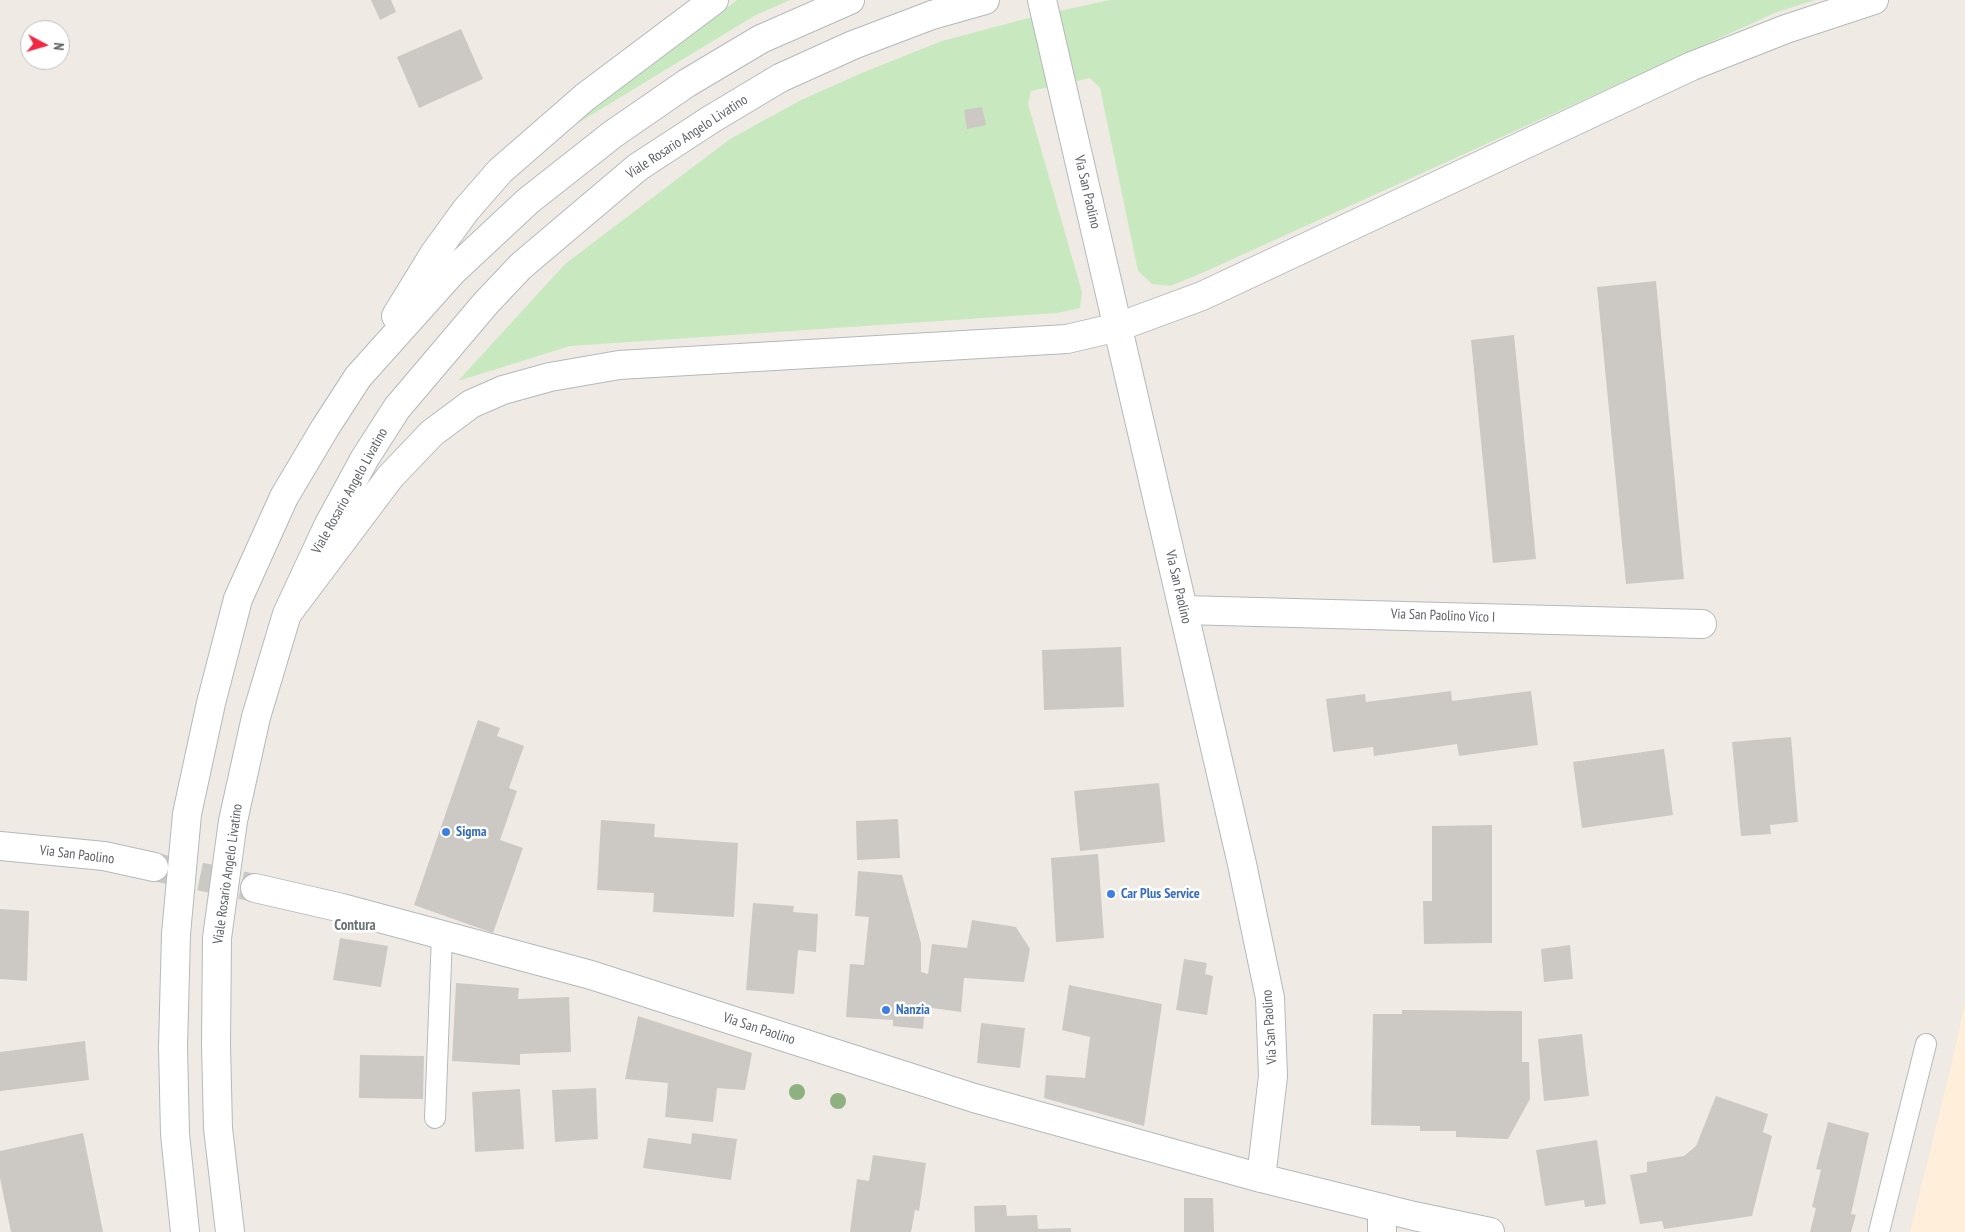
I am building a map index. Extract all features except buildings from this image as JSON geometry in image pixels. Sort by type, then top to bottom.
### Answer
[{"type":"street","points":[[186,1232],[175,1134],[173,1047],[176,934],[187,814],[211,703],[238,600],[284,497],[434,254],[466,210],[500,171],[585,96],[714,0]]},
{"type":"street","points":[[358,377],[453,271],[490,234],[528,201],[613,134],[687,83],[761,39],[850,0]]},
{"type":"street","name":"Viale Rosario Angelo Livatino","points":[[230,1232],[218,1128],[216,1044],[217,938],[233,821],[256,717],[288,614],[328,526],[365,458],[397,408],[486,303],[521,266],[638,167],[710,120],[780,78],[853,45],[932,16],[985,0]]},
{"type":"street","name":"Via San Paolino","points":[[1042,0],[1242,864],[1270,998],[1273,1076],[1261,1178]]},
{"type":"street","points":[[288,614],[390,477],[402,464],[432,433],[471,404],[502,390],[550,377],[619,365],[1067,339],[1118,327],[1202,296],[1692,66],[1786,29],[1874,0]]},
{"type":"street","name":"Via San Paolino Vico I","points":[[1183,610],[1702,624]]},
{"type":"street","name":"Via San Paolino","points":[[0,846],[104,856],[154,867]]},
{"type":"street","name":"Via San Paolino","points":[[255,888],[342,908],[591,975],[974,1098],[1261,1178],[1382,1220],[1490,1232]]},
{"type":"lane","points":[[435,1118],[442,935]]},
{"type":"lane","points":[[1879,1232],[1926,1044]]},
{"type":"shaded area","points":[[1965,1003],[1965,1232],[1910,1232],[1949,1075]]},
{"type":"green space","points":[[737,0],[790,0],[754,16],[560,134]]},
{"type":"green space","points":[[1110,0],[1815,0],[1777,12],[1170,286],[1152,284],[1138,271],[1100,88],[1090,78],[1031,91],[1028,104],[1082,292],[1080,308],[1057,313],[570,346],[458,381],[565,264],[730,139],[801,100],[864,72],[942,41],[1036,16]]},
{"type":"tunnel","points":[[159,868],[255,888]]},
{"type":"place","name":"Sigma","points":[[446,832]]},
{"type":"place","name":"Car Plus Service","points":[[1111,894]]},
{"type":"place","name":"Nanzia","points":[[886,1010]]},
{"type":"district","name":"Contura","points":[[355,926]]}]
